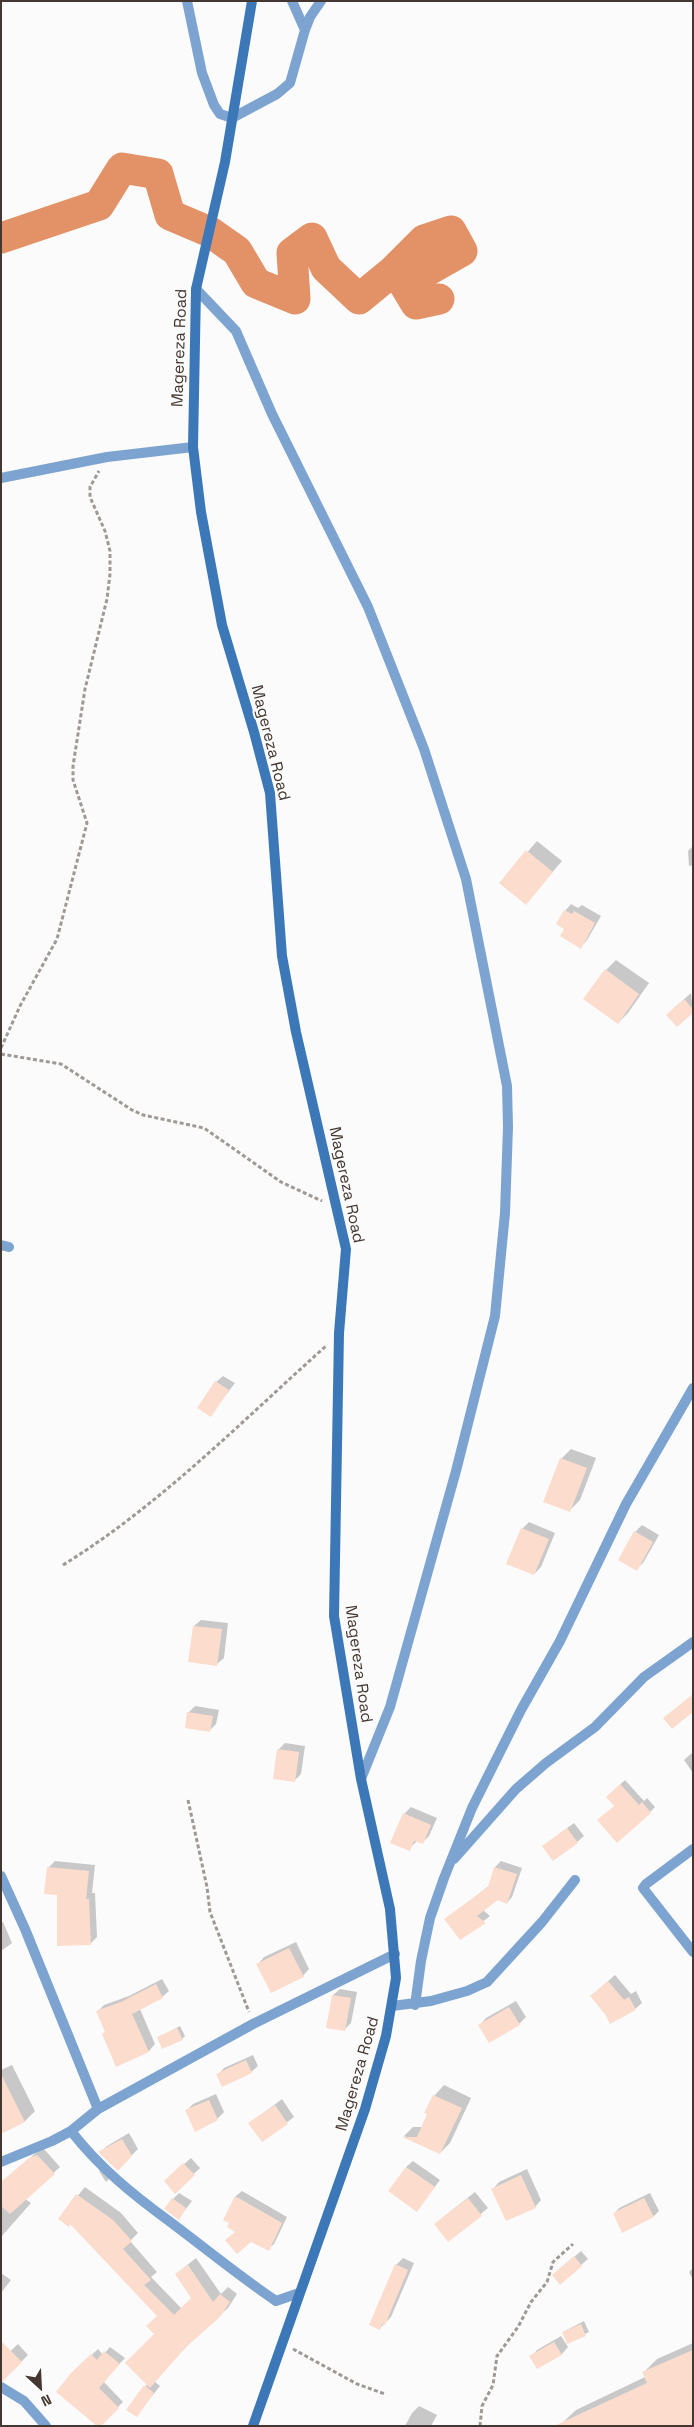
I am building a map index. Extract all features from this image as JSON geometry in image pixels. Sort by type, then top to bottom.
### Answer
[{"type":"street","points":[[187,1],[208,90],[220,114],[232,118],[262,102],[290,83],[310,17],[322,1]]},
{"type":"street","name":"Magereza Road","points":[[252,1],[217,197],[196,289],[193,447],[201,512],[222,625],[270,793],[282,956],[296,1032],[346,1249],[339,1334],[334,1616],[361,1779],[390,1909],[396,1978],[392,2006],[365,2109],[252,2426]]},
{"type":"street","points":[[292,1],[305,30]]},
{"type":"street","points":[[196,289],[236,331],[272,414],[368,607],[424,749],[466,879],[507,1086],[508,1127],[505,1213],[495,1316],[456,1471],[390,1707],[361,1779]]},
{"type":"street","points":[[1,478],[107,457],[193,447]]},
{"type":"street","points":[[415,2005],[421,1961],[430,1918],[472,1808],[522,1710],[560,1642],[626,1504],[693,1388]]},
{"type":"street","points":[[452,1860],[470,1844],[516,1789],[538,1769],[595,1727],[644,1677],[693,1642]]},
{"type":"street","points":[[693,1849],[644,1888],[693,1952]]},
{"type":"street","points":[[1,1876],[26,1929],[98,2109]]},
{"type":"street","points":[[392,2006],[415,2005],[467,1991],[487,1982],[542,1922],[575,1880]]},
{"type":"street","points":[[1,2162],[52,2142],[70,2131],[98,2109],[253,2024],[395,1954]]},
{"type":"street","points":[[70,2131],[109,2174],[232,2271],[276,2302],[299,2293]]},
{"type":"street","points":[[1,2387],[24,2401],[46,2426]]},
{"type":"path","points":[[1,1048],[20,1006],[57,939],[87,822],[73,780],[73,766],[85,689],[105,607],[110,574],[110,551],[105,531],[90,497],[90,487],[107,457]]},
{"type":"path","points":[[1,1054],[61,1064],[84,1078],[110,1098],[143,1115],[204,1128],[281,1182],[338,1208]]},
{"type":"path","points":[[63,1565],[99,1542],[160,1494],[339,1334]]},
{"type":"path","points":[[188,1800],[207,1887],[210,1912],[253,2024]]},
{"type":"path","points":[[480,2426],[482,2406],[493,2385],[497,2356],[518,2327],[531,2302],[547,2282],[552,2262],[573,2244]]},
{"type":"path","points":[[287,2326],[285,2345],[357,2384],[385,2394]]},
{"type":"building","points":[[526,850],[553,872],[526,905],[499,883]]},
{"type":"building","points":[[564,910],[572,914],[574,911],[595,923],[581,949],[560,936],[564,929],[556,924]]},
{"type":"building","points":[[605,969],[639,994],[618,1024],[583,999]]},
{"type":"building","points":[[684,999],[693,1009],[693,1013],[677,1027],[666,1015]]},
{"type":"building","points":[[215,1381],[229,1390],[211,1417],[197,1408]]},
{"type":"building","points":[[560,1458],[587,1468],[570,1512],[543,1502]]},
{"type":"building","points":[[521,1528],[549,1539],[534,1575],[506,1564]]},
{"type":"building","points":[[634,1531],[653,1542],[637,1571],[618,1560]]},
{"type":"building","points":[[193,1626],[222,1629],[217,1666],[188,1662]]},
{"type":"building","points":[[693,1694],[693,1712],[672,1729],[663,1718]]},
{"type":"building","points":[[187,1712],[213,1716],[210,1732],[185,1728]]},
{"type":"building","points":[[277,1749],[299,1752],[295,1782],[273,1779]]},
{"type":"building","points":[[620,1784],[639,1805],[642,1802],[651,1813],[617,1843],[597,1820],[614,1806],[606,1797]]},
{"type":"building","points":[[403,1813],[431,1825],[423,1844],[414,1841],[410,1851],[390,1843]]},
{"type":"building","points":[[567,1828],[578,1843],[553,1861],[542,1846]]},
{"type":"building","points":[[47,1867],[89,1871],[86,1899],[89,1899],[91,1945],[57,1946],[57,1895],[44,1894]]},
{"type":"building","points":[[494,1867],[517,1874],[507,1904],[498,1900],[477,1916],[486,1923],[460,1940],[444,1919],[488,1887]]},
{"type":"building","points":[[289,1948],[304,1977],[271,1993],[256,1964]]},
{"type":"building","points":[[608,1981],[624,2000],[629,1997],[636,2010],[610,2024],[605,2014],[590,1996]]},
{"type":"building","points":[[156,1984],[163,1998],[132,2014],[149,2052],[116,2067],[102,2034],[105,2032],[96,2011],[121,2002]]},
{"type":"building","points":[[332,1995],[351,1998],[345,2031],[326,2028]]},
{"type":"building","points":[[509,2007],[520,2025],[489,2043],[478,2025]]},
{"type":"building","points":[[177,2028],[183,2040],[162,2049],[157,2037]]},
{"type":"building","points":[[246,2060],[252,2073],[222,2087],[216,2074]]},
{"type":"building","points":[[1,2074],[25,2122],[1,2134]]},
{"type":"building","points":[[433,2095],[462,2108],[440,2154],[402,2137],[417,2137],[427,2114],[424,2113]]},
{"type":"building","points":[[209,2100],[218,2120],[195,2132],[185,2110]]},
{"type":"building","points":[[275,2105],[288,2124],[262,2142],[248,2123]]},
{"type":"building","points":[[122,2139],[132,2156],[118,2171],[98,2152]]},
{"type":"building","points":[[37,2155],[55,2174],[10,2214],[1,2206],[1,2182],[29,2158]]},
{"type":"building","points":[[183,2163],[195,2175],[175,2194],[164,2181]]},
{"type":"building","points":[[406,2167],[435,2187],[417,2212],[388,2191]]},
{"type":"building","points":[[521,2175],[536,2208],[506,2221],[491,2189]]},
{"type":"building","points":[[76,2194],[113,2220],[132,2241],[123,2249],[151,2280],[144,2285],[174,2315],[191,2298],[175,2274],[188,2265],[213,2302],[220,2294],[230,2302],[220,2317],[186,2347],[150,2388],[125,2363],[154,2334],[146,2326],[157,2316],[70,2224],[69,2227],[58,2219]]},
{"type":"building","points":[[235,2196],[282,2223],[269,2251],[251,2242],[237,2254],[225,2240],[235,2232],[227,2227],[229,2223],[223,2220]]},
{"type":"building","points":[[172,2198],[186,2208],[179,2220],[164,2209]]},
{"type":"building","points":[[468,2198],[482,2216],[448,2242],[434,2224]]},
{"type":"building","points":[[644,2198],[654,2217],[622,2233],[613,2213]]},
{"type":"building","points":[[574,2256],[582,2266],[560,2285],[552,2275]]},
{"type":"building","points":[[395,2264],[408,2270],[385,2325],[382,2324],[380,2330],[369,2325]]},
{"type":"building","points":[[581,2324],[586,2336],[567,2344],[562,2332]]},
{"type":"building","points":[[1,2341],[22,2362],[3,2381],[1,2380]]},
{"type":"building","points":[[554,2342],[562,2355],[537,2369],[529,2356]]},
{"type":"building","points":[[693,2350],[693,2426],[554,2426],[647,2383],[642,2372]]},
{"type":"building","points":[[104,2351],[120,2364],[99,2388],[119,2408],[101,2426],[97,2426],[56,2392],[71,2373],[91,2354],[97,2360]]},
{"type":"building","points":[[144,2385],[154,2393],[137,2417],[126,2410]]},
{"type":"waterway","points":[[1,238],[99,205],[122,168],[158,174],[170,215],[210,232],[237,251],[256,283],[295,299],[292,253],[312,238],[326,268],[359,299],[393,271],[424,240],[451,231],[462,251],[404,284],[416,304],[439,299]]}]
